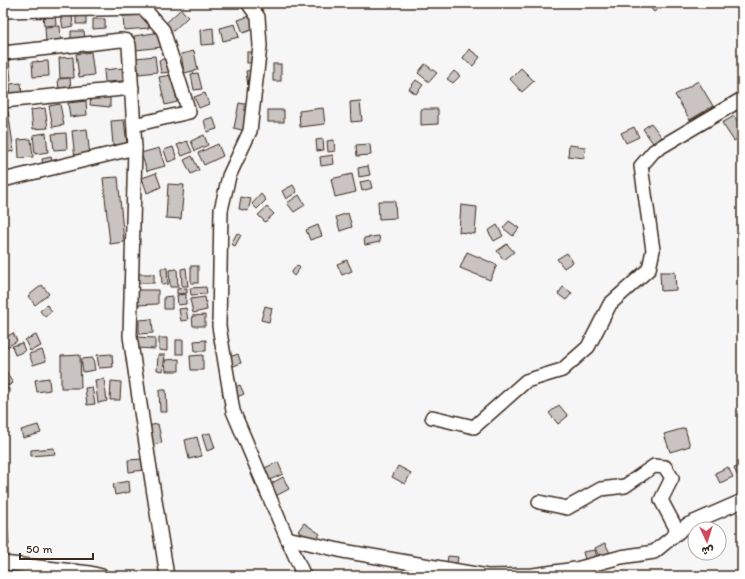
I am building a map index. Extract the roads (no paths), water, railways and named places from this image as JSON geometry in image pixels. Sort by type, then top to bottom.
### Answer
[{"type":"street","points":[[248,3],[258,17],[260,46],[250,131],[228,176],[221,210],[219,326],[233,411],[286,538],[304,576]]},
{"type":"street","points":[[3,11],[142,6],[162,30],[189,112],[134,125]]},
{"type":"street","points":[[3,53],[121,40],[127,41],[129,45],[135,148],[130,336],[168,576]]},
{"type":"street","points":[[3,101],[132,88]]},
{"type":"street","points":[[432,417],[474,426],[526,381],[562,370],[588,347],[610,304],[649,269],[653,250],[641,166],[654,151],[742,99]]},
{"type":"street","points":[[3,180],[135,148]]},
{"type":"street","points":[[538,502],[567,508],[601,489],[626,486],[654,466],[665,467],[672,478],[660,500],[678,532]]},
{"type":"street","points":[[286,538],[343,551],[487,576],[533,575],[576,569],[621,557],[654,552],[687,525],[742,501]]},
{"type":"street","points":[[3,563],[90,573],[102,576]]}]
